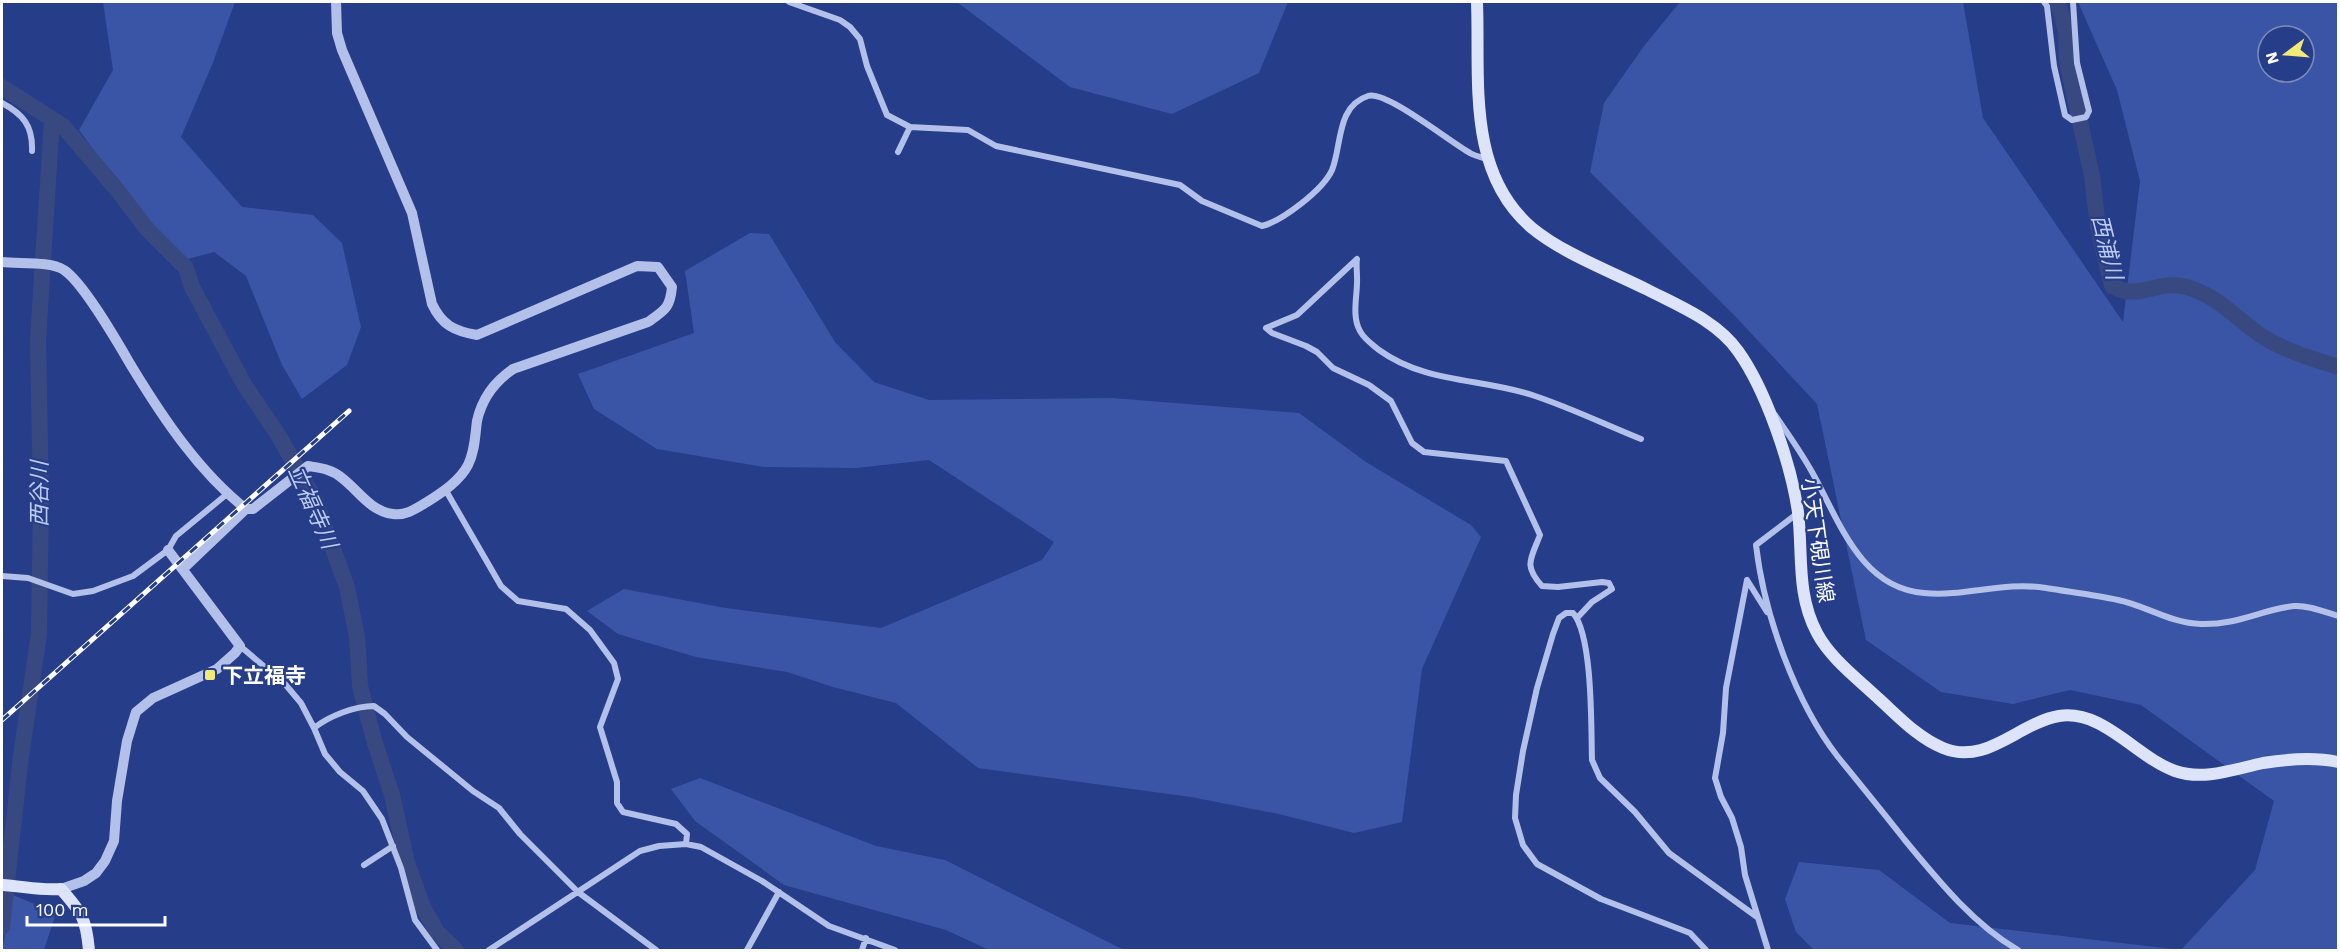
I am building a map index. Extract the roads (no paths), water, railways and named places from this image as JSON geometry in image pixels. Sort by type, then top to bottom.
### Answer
[{"type":"main road","name":"小天下硯川線","points":[[1477,2],[1478,97],[1488,159],[1497,184],[1514,210],[1534,229],[1564,248],[1689,311],[1721,332],[1738,350],[1755,380],[1771,417],[1788,471],[1798,513],[1800,567],[1805,605],[1818,636],[1840,662],[1914,731],[1941,748],[1960,753],[1982,751],[2035,723],[2060,716],[2081,717],[2101,725],[2148,758],[2176,771],[2197,775],[2292,760],[2325,759],[2338,762]]},
{"type":"main road","points":[[2,885],[19,885],[44,891],[61,889],[81,912],[87,929],[89,951]]},
{"type":"street","points":[[2,262],[54,265],[71,276],[114,337],[160,410],[227,494],[246,509],[253,509],[308,466],[326,469],[341,477],[377,510],[395,515],[409,512],[445,489],[468,466],[485,398],[497,380],[513,369],[648,322],[667,309],[672,288],[658,267],[637,266],[477,335],[450,328],[437,316],[432,304],[412,213],[342,50],[337,33],[336,2]]},
{"type":"street","points":[[789,2],[840,20],[850,27],[860,39],[867,66],[887,115],[910,127],[969,130],[996,146],[1180,185],[1202,201],[1262,226],[1280,220],[1320,186],[1331,172],[1341,128],[1348,113],[1358,100],[1371,94],[1420,118],[1471,155],[1488,159]]},
{"type":"street","points":[[2044,2],[2047,6],[2054,66],[2065,115],[2072,120],[2086,117],[2089,111],[2078,63],[2073,2]]},
{"type":"street","points":[[2,103],[15,110],[25,120],[33,137],[33,151]]},
{"type":"street","points":[[898,152],[910,127]]},
{"type":"street","points":[[1577,618],[1592,602],[1612,589],[1609,583],[1602,582],[1558,587],[1542,586],[1532,575],[1528,564],[1540,535],[1506,461],[1425,452],[1412,443],[1391,400],[1369,385],[1341,374],[1306,346],[1272,333],[1266,328],[1297,315],[1356,259],[1356,315],[1359,330],[1368,341],[1384,353],[1416,370],[1462,382],[1487,384],[1533,395],[1641,439]]},
{"type":"street","points":[[1755,380],[1811,470],[1848,541],[1869,567],[1887,581],[1913,592],[1945,594],[2008,585],[2045,588],[2119,600],[2171,620],[2198,624],[2234,623],[2295,606],[2338,616]]},
{"type":"street","points":[[445,489],[501,586],[518,601],[566,609],[590,630],[614,663],[618,679],[600,727],[617,782],[617,802],[623,812],[676,824],[687,834],[686,844]]},
{"type":"street","points":[[2,576],[28,578],[73,594],[93,591],[133,576],[168,550],[176,536],[227,494]]},
{"type":"street","points":[[183,569],[246,509]]},
{"type":"street","points":[[1798,513],[1756,545],[1770,617],[1810,712],[1839,758],[1923,861],[1966,908],[2018,951]]},
{"type":"street","points":[[168,550],[240,646],[285,684],[301,703],[324,754],[340,772],[363,790],[382,819],[393,846],[415,920],[437,951]]},
{"type":"street","points":[[1768,951],[1745,875],[1741,846],[1732,818],[1714,778],[1723,733],[1725,688],[1747,580],[1770,617]]},
{"type":"street","points":[[1706,951],[1690,933],[1601,899],[1537,864],[1523,845],[1515,818],[1516,795],[1537,688],[1559,618],[1566,613],[1573,613],[1577,618],[1584,639],[1592,760],[1600,778],[1635,812],[1669,853],[1757,917]]},
{"type":"street","points":[[61,889],[96,873],[105,861],[114,841],[117,801],[127,741],[136,712],[153,698],[217,669],[240,646]]},
{"type":"street","points":[[314,728],[324,720],[374,706],[472,791],[499,808],[520,834],[578,892],[656,951]]},
{"type":"street","points":[[489,951],[640,851],[659,846],[686,844],[701,847],[779,892],[829,926],[866,938],[895,951]]},
{"type":"street","points":[[364,865],[393,846]]},
{"type":"street","points":[[747,951],[779,892]]},
{"type":"street","points":[[862,951],[866,938]]},
{"type":"waterway","name":"西浦川","points":[[2058,2],[2066,31],[2067,62],[2092,176],[2098,227],[2112,286],[2134,292],[2173,285],[2193,289],[2213,299],[2274,343],[2338,367]]},
{"type":"waterway","name":"立福寺川","points":[[2,87],[63,126],[147,229],[186,268],[192,287],[245,386],[277,433],[315,500],[347,587],[357,637],[360,686],[392,795],[407,863],[423,907],[437,932],[456,950]]},
{"type":"waterway","name":"西谷川","points":[[2,927],[21,756],[39,634],[41,499],[38,340],[52,119]]},
{"type":"railway","points":[[2,720],[349,411]]},
{"type":"place","name":"下立福寺","points":[[210,675]]}]
